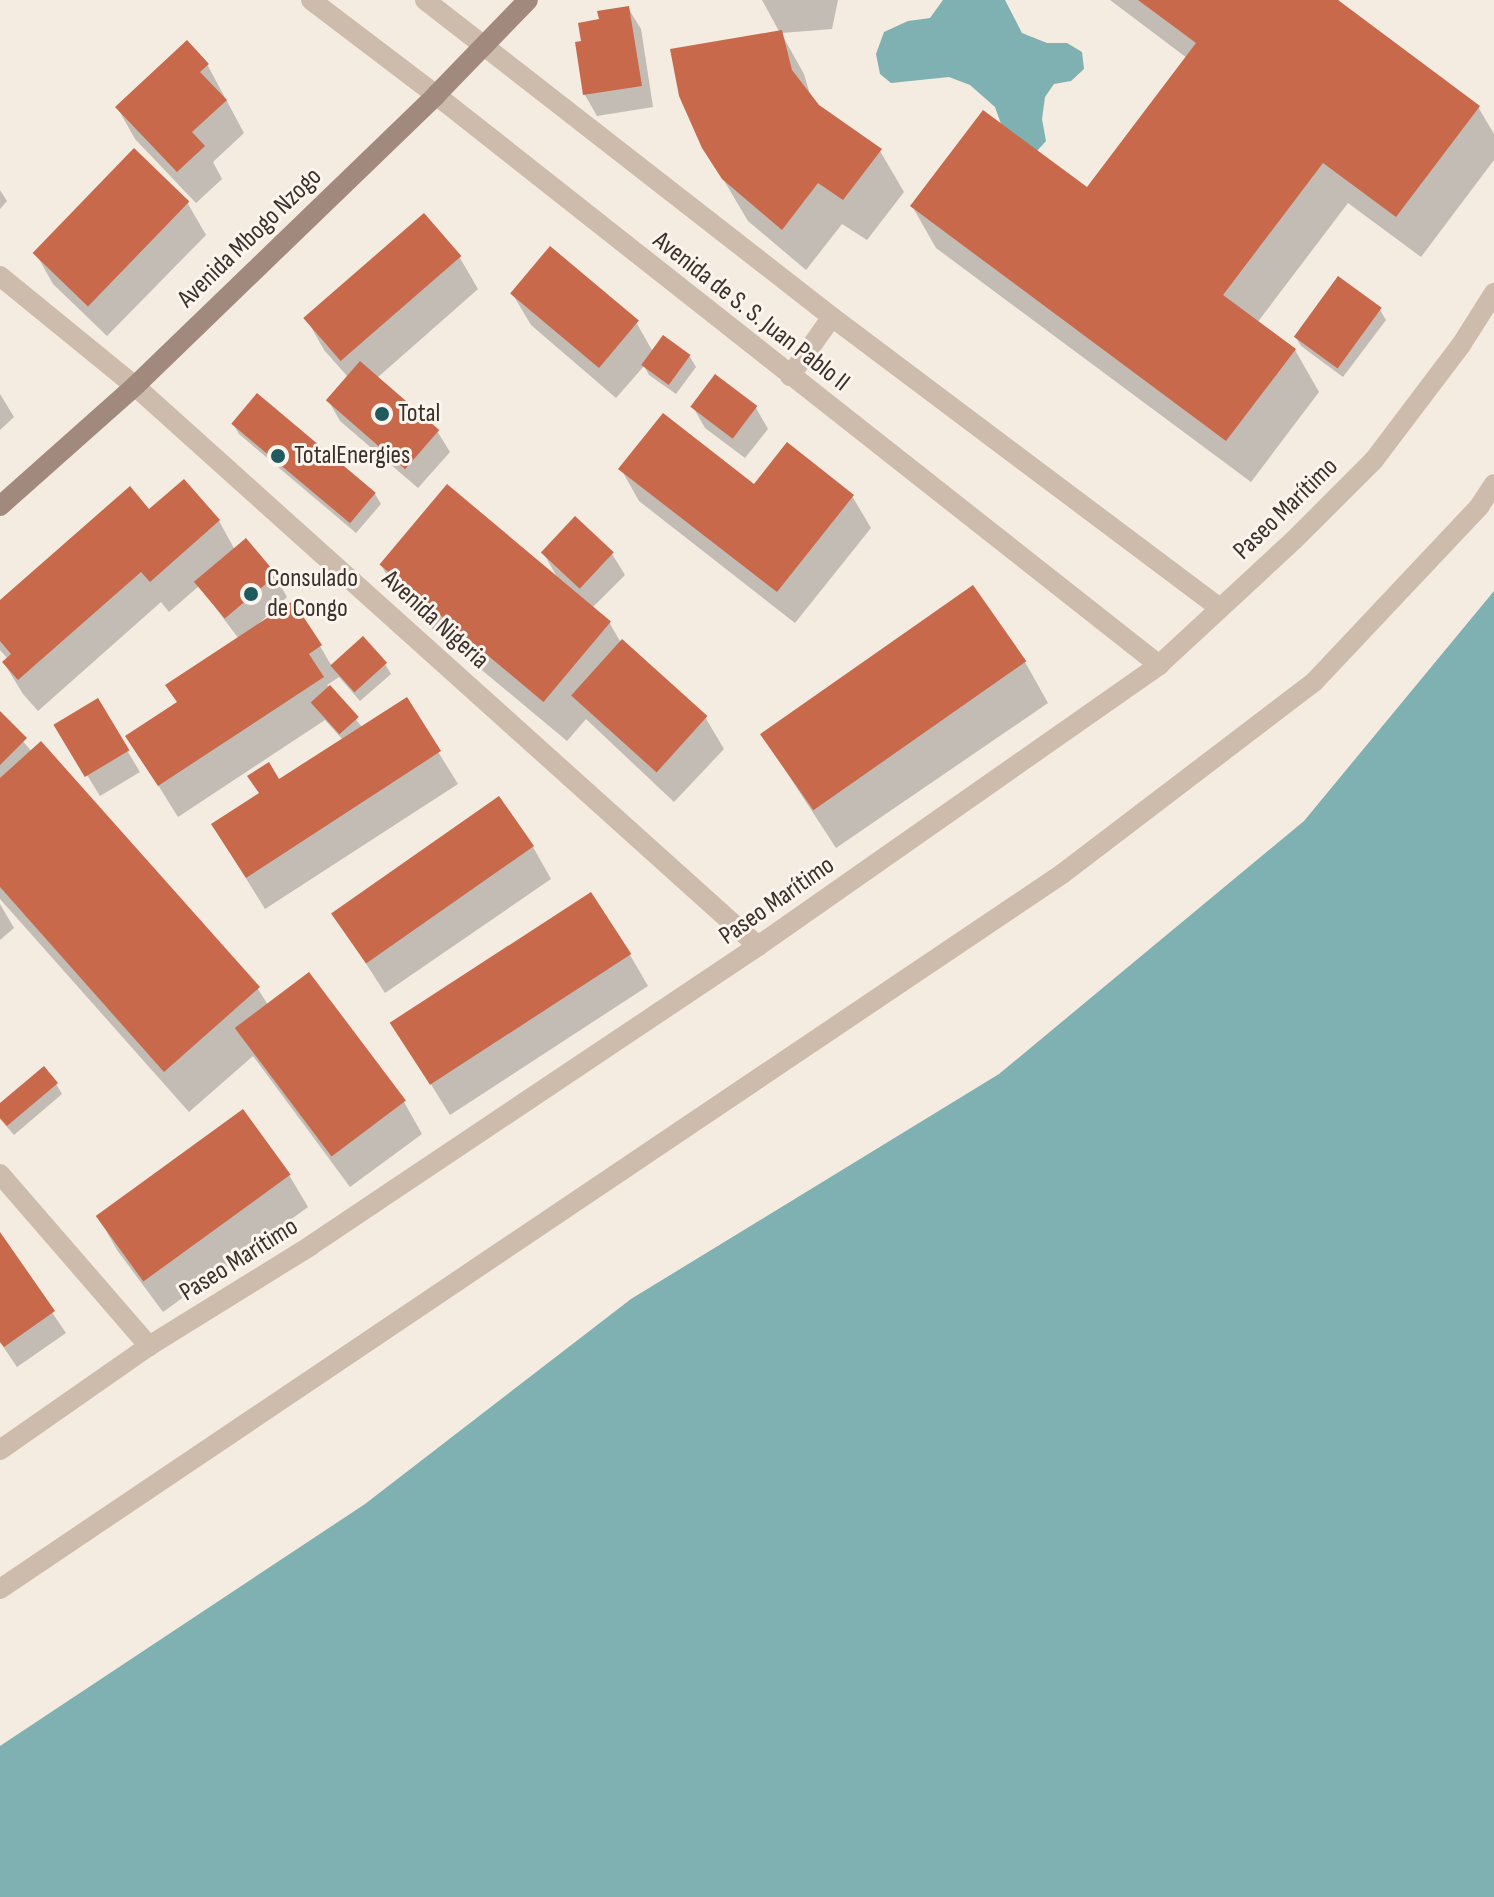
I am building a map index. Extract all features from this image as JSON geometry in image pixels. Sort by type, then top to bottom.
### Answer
[{"type":"main road","name":"Avenida Mbogo Nzogo","points":[[0,506],[135,386],[436,95],[482,44],[528,0]]},
{"type":"street","name":"Avenida de S. S. Juan Pablo II","points":[[311,0],[1159,665]]},
{"type":"street","name":"Avenida de S. S. Juan Pablo II","points":[[425,0],[832,317],[1219,608]]},
{"type":"street","name":"Avenida Nigeria","points":[[0,276],[135,386],[758,946]]},
{"type":"street","name":"Paseo Marítimo","points":[[0,1450],[149,1346],[310,1246],[758,946],[1159,665],[1374,460],[1461,345],[1494,293]]},
{"type":"street","points":[[790,376],[832,317]]},
{"type":"street","points":[[0,1589],[1062,874],[1314,682],[1479,507],[1494,484]]},
{"type":"street","points":[[0,1174],[149,1346]]},
{"type":"water","points":[[943,0],[1005,0],[1022,33],[1047,43],[1067,43],[1082,52],[1084,69],[1071,81],[1054,84],[1045,97],[1042,119],[1046,141],[1037,151],[1012,155],[995,107],[970,85],[949,77],[891,83],[880,74],[876,54],[884,32],[908,21],[930,18]]},
{"type":"water","points":[[1494,591],[1494,1897],[0,1897],[0,1746],[365,1504],[631,1299],[999,1074],[1304,821]]},
{"type":"building","points":[[1138,0],[1338,0],[1480,106],[1396,217],[1323,163],[1223,295],[1296,349],[1226,441],[910,206],[983,110],[1087,187],[1196,43]]},
{"type":"building","points":[[629,6],[642,86],[583,95],[575,42],[581,41],[578,23],[599,19],[597,11]]},
{"type":"building","points":[[782,30],[792,70],[819,105],[882,149],[843,200],[818,183],[782,230],[722,179],[702,148],[679,96],[670,49]]},
{"type":"building","points":[[187,40],[209,64],[200,72],[227,100],[192,132],[205,146],[177,172],[115,107]]},
{"type":"building","points":[[134,148],[189,201],[88,307],[33,253]]},
{"type":"building","points":[[424,213],[461,256],[341,361],[303,318]]},
{"type":"building","points":[[550,246],[639,321],[599,368],[510,293]]},
{"type":"building","points":[[1338,276],[1382,308],[1338,368],[1294,337]]},
{"type":"building","points":[[663,335],[691,355],[669,385],[641,365]]},
{"type":"building","name":"Total","points":[[360,361],[439,430],[405,469],[326,400]]},
{"type":"building","points":[[715,374],[757,406],[733,439],[690,407]]},
{"type":"building","points":[[257,393],[376,493],[350,523],[231,424]]},
{"type":"building","points":[[663,413],[754,484],[787,442],[854,495],[777,592],[618,469]]},
{"type":"building","points":[[184,479],[220,520],[150,582],[141,572],[18,680],[2,662],[11,654],[0,641],[0,600],[130,486],[149,509]]},
{"type":"building","points":[[447,484],[611,622],[543,702],[380,564]]},
{"type":"building","points":[[575,516],[614,552],[580,589],[541,553]]},
{"type":"building","points":[[246,538],[277,575],[225,618],[194,582]]},
{"type":"building","points":[[973,585],[1026,661],[813,810],[760,734]]},
{"type":"building","points":[[293,601],[322,645],[309,654],[324,677],[158,786],[125,736],[177,702],[165,685]]},
{"type":"building","points":[[363,636],[387,663],[354,692],[330,665]]},
{"type":"building","points":[[622,639],[707,716],[657,772],[571,695]]},
{"type":"building","points":[[330,685],[359,717],[339,734],[311,702]]},
{"type":"building","points":[[407,697],[441,751],[246,878],[211,824],[259,793],[247,776],[269,762],[279,779]]},
{"type":"building","points":[[98,698],[129,750],[85,777],[53,725]]},
{"type":"building","points":[[0,711],[27,738],[0,765]]},
{"type":"building","points":[[41,741],[260,987],[164,1072],[0,887],[0,778]]},
{"type":"building","points":[[499,796],[534,846],[366,964],[331,914]]},
{"type":"building","points":[[591,892],[631,954],[430,1085],[390,1023]]},
{"type":"building","points":[[309,972],[406,1101],[332,1157],[235,1028]]},
{"type":"building","points":[[44,1066],[58,1083],[7,1126],[0,1118],[0,1103]]},
{"type":"building","points":[[243,1109],[291,1175],[143,1282],[96,1216]]},
{"type":"building","points":[[0,1232],[55,1311],[4,1347],[0,1342]]},
{"type":"place","name":"Total","points":[[382,414]]},
{"type":"place","name":"TotalEnergies","points":[[278,456]]},
{"type":"place","name":"Consulado de Congo","points":[[251,594]]}]
